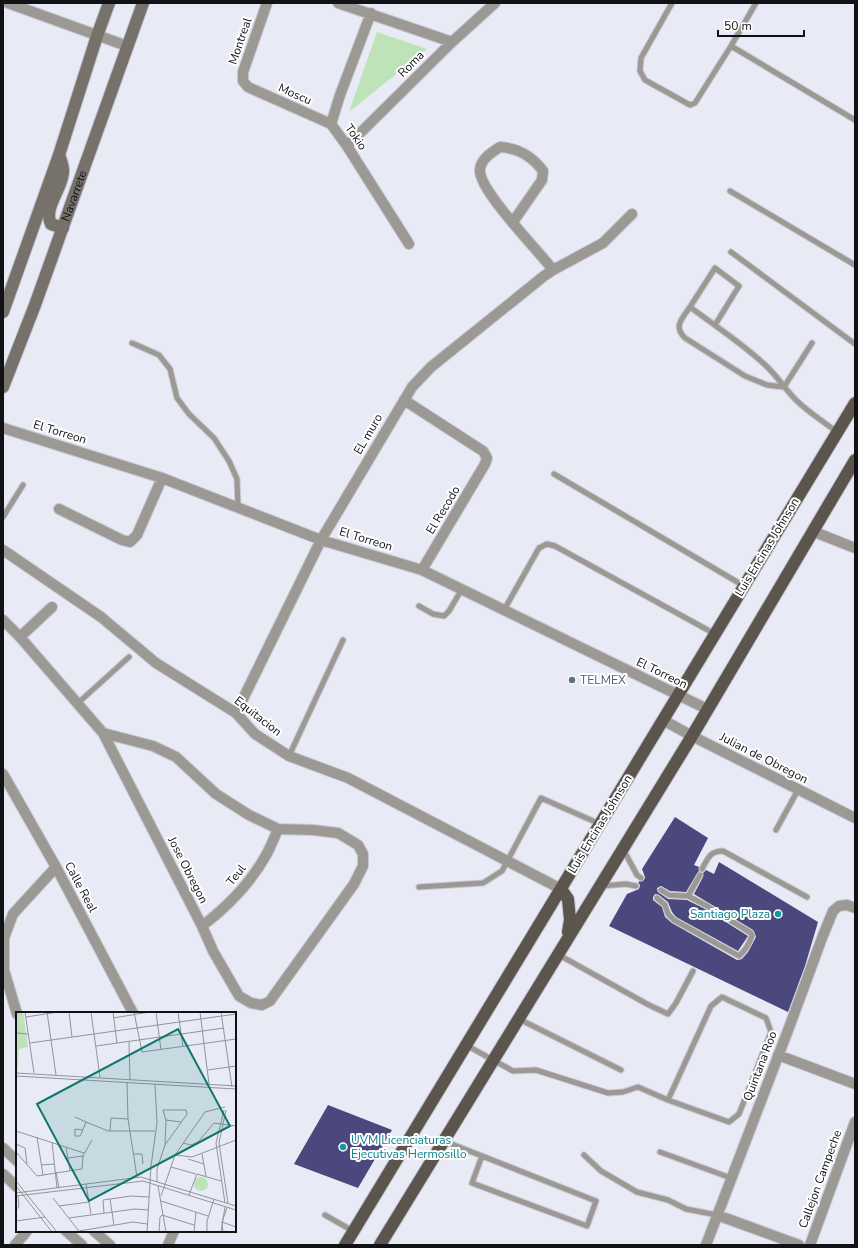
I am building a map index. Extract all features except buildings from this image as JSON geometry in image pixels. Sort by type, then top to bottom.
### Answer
[{"type":"main road","points":[[3,312],[59,154],[109,3]]},
{"type":"main road","name":"Navarrete","points":[[3,387],[35,305],[143,3]]},
{"type":"main road","points":[[59,154],[64,173],[50,210],[49,219],[51,224],[63,228]]},
{"type":"main road","name":"Luis Encinas Johnson","points":[[344,1245],[855,403]]},
{"type":"main road","points":[[380,1245],[692,736],[855,460]]},
{"type":"main road","points":[[561,888],[568,899],[570,920],[567,939]]},
{"type":"street","points":[[8,3],[127,46]]},
{"type":"street","name":"Montreal","points":[[248,87],[243,81],[242,72],[267,3]]},
{"type":"street","points":[[338,3],[371,13],[452,42]]},
{"type":"street","name":"Roma","points":[[347,146],[452,42],[495,3]]},
{"type":"street","name":"Tokio","points":[[371,13],[340,95],[331,124],[347,146],[409,244]]},
{"type":"street","name":"Moscu","points":[[248,87],[331,124]]},
{"type":"street","points":[[513,222],[542,180],[543,171],[519,150],[500,147],[485,158],[480,168],[480,177],[498,206],[553,270]]},
{"type":"street","name":"EL muro","points":[[236,713],[321,540],[412,387],[431,367],[544,276],[603,243],[632,214]]},
{"type":"street","name":"El Recodo","points":[[404,400],[482,451],[487,458],[485,464],[422,570]]},
{"type":"street","name":"El Torreon","points":[[3,428],[162,478],[321,540],[422,570],[707,709]]},
{"type":"street","points":[[59,509],[122,540],[130,542],[137,535],[162,478]]},
{"type":"street","points":[[812,531],[855,548]]},
{"type":"street","name":"Equitacion","points":[[3,550],[101,617],[156,663],[236,713],[255,734],[289,756],[348,778],[561,888]]},
{"type":"street","points":[[20,637],[52,607]]},
{"type":"street","name":"Jose Obregon","points":[[3,620],[20,637],[103,733],[202,926],[213,951],[239,996],[251,1003],[262,1005],[270,1001],[278,991],[354,884],[363,866],[363,854],[358,846],[338,833],[313,830],[278,829]]},
{"type":"street","name":"Julian de Obregon","points":[[663,720],[855,818]]},
{"type":"street","points":[[103,733],[153,746],[176,757],[216,794],[249,815],[278,829]]},
{"type":"street","name":"Calle Real","points":[[3,774],[56,867],[132,1012]]},
{"type":"street","name":"Teul","points":[[202,926],[220,912],[242,890],[266,857],[278,829]]},
{"type":"street","points":[[16,1012],[4,970],[4,938],[13,914],[56,867]]},
{"type":"street","name":"Quintana Roo","points":[[706,1245],[833,911],[839,906],[851,906]]},
{"type":"street","points":[[778,1055],[855,1084]]},
{"type":"street","name":"Callejon Campeche","points":[[810,1245],[855,1122]]},
{"type":"street","points":[[3,1148],[16,1160]]},
{"type":"street","points":[[3,1174],[16,1186]]},
{"type":"street","points":[[717,1215],[799,1245]]},
{"type":"street","points":[[15,1245],[26,1232]]},
{"type":"street","points":[[67,1232],[82,1245]]},
{"type":"street","points":[[95,1232],[110,1245]]},
{"type":"street","points":[[168,1245],[174,1232]]},
{"type":"lane","points":[[672,3],[641,58],[640,71],[645,80],[690,105],[694,103],[731,46],[756,3]]},
{"type":"lane","points":[[731,46],[855,120]]},
{"type":"lane","points":[[730,191],[855,265]]},
{"type":"lane","points":[[731,252],[855,344]]},
{"type":"lane","points":[[715,325],[739,286],[714,268],[679,322],[679,333],[745,376],[767,384],[784,387]]},
{"type":"lane","points":[[690,307],[740,343],[763,362],[775,374],[796,401],[837,432]]},
{"type":"lane","points":[[132,343],[158,355],[170,369],[177,398],[189,414],[214,438],[229,461],[237,479],[238,507]]},
{"type":"lane","points":[[784,387],[812,343]]},
{"type":"lane","points":[[554,474],[744,586]]},
{"type":"lane","points":[[3,516],[23,485]]},
{"type":"lane","points":[[504,610],[539,548],[547,544],[555,546],[715,634]]},
{"type":"lane","points":[[419,606],[433,614],[444,616],[449,611],[462,589]]},
{"type":"lane","points":[[289,756],[343,640]]},
{"type":"lane","points":[[78,703],[129,657]]},
{"type":"lane","points":[[776,830],[798,790]]},
{"type":"lane","points":[[419,887],[483,883],[502,871],[541,798],[600,824]]},
{"type":"lane","points":[[623,848],[637,875],[641,878]]},
{"type":"lane","points":[[702,869],[709,856],[716,851],[723,851],[807,897]]},
{"type":"lane","points":[[688,896],[700,875]]},
{"type":"lane","points":[[599,886],[626,884],[636,886]]},
{"type":"lane","points":[[657,898],[665,905],[668,914],[674,920],[739,956],[743,953],[752,936],[751,933],[688,896],[669,895],[660,890]]},
{"type":"lane","points":[[665,905],[669,895]]},
{"type":"lane","points":[[558,955],[668,1014],[676,1003],[693,971]]},
{"type":"lane","points":[[466,1045],[513,1071],[536,1070],[608,1093],[623,1092],[638,1087],[668,1100],[729,1122],[739,1114],[771,1032],[766,1018],[722,997],[711,1006],[668,1100]]},
{"type":"lane","points":[[519,1019],[621,1070]]},
{"type":"lane","points":[[444,1141],[482,1156],[596,1201],[587,1226],[472,1184],[482,1156]]},
{"type":"lane","points":[[660,1152],[731,1178]]},
{"type":"lane","points":[[584,1155],[601,1171],[637,1192],[668,1200],[686,1208],[717,1215]]},
{"type":"lane","points":[[325,1215],[353,1231]]},
{"type":"green space","points":[[377,32],[427,49],[349,112]]},
{"type":"place","name":"TELMEX","points":[[572,680]]},
{"type":"place","name":"Santiago Plaza","points":[[778,914]]},
{"type":"place","name":"UVM Licenciaturas Ejecutivas Hermosillo","points":[[343,1147]]}]
